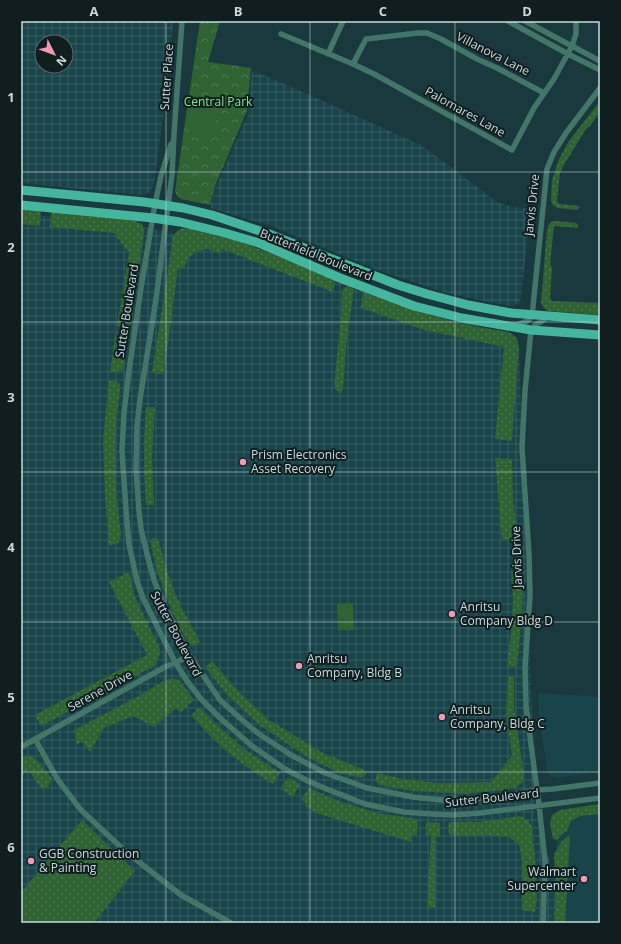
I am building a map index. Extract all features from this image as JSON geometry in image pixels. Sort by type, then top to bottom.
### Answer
[{"type":"main road","name":"Butterfield Boulevard","points":[[21,190],[144,202],[212,215],[269,234],[398,285],[427,294],[468,305],[511,313],[532,316],[600,320]]},
{"type":"main road","name":"Butterfield Boulevard","points":[[21,205],[180,222],[259,243],[352,283],[414,306],[462,318],[531,330],[600,335]]},
{"type":"street","name":"Sutter Place","points":[[166,220],[172,175],[182,21]]},
{"type":"street","points":[[328,54],[344,21]]},
{"type":"street","points":[[508,21],[600,70]]},
{"type":"street","points":[[525,21],[600,61]]},
{"type":"street","name":"Palomares Lane","points":[[281,34],[354,64],[512,150],[534,108],[554,79],[572,46],[576,34],[576,21]]},
{"type":"street","name":"Villanova Lane","points":[[354,64],[366,39],[414,33],[427,33],[477,59],[498,68],[544,93]]},
{"type":"street","name":"Jarvis Drive","points":[[532,316],[547,169],[554,152],[566,133],[600,88]]},
{"type":"street","name":"Sutter Place","points":[[153,218],[161,176],[174,134]]},
{"type":"street","name":"Sutter Boulevard","points":[[153,218],[128,378],[122,451],[129,544],[137,581],[143,598],[187,681],[201,699],[220,718],[252,746],[285,769],[308,781],[365,804],[404,812],[452,815],[480,813],[600,798]]},
{"type":"street","name":"Sutter Boulevard","points":[[166,220],[137,426],[136,469],[141,529],[154,580],[163,603],[190,656],[220,700],[259,734],[291,755],[325,773],[367,788],[413,797],[441,800],[469,800],[537,790],[600,784]]},
{"type":"street","points":[[511,326],[527,321],[532,316]]},
{"type":"street","points":[[531,330],[536,324],[541,322],[547,316]]},
{"type":"street","name":"Jarvis Drive","points":[[531,330],[522,448],[529,554],[530,596],[525,667],[526,706],[545,861],[543,923]]},
{"type":"street","name":"Serene Drive","points":[[21,747],[176,662],[190,656]]},
{"type":"street","points":[[35,739],[58,780],[82,810],[125,851],[181,895],[230,923]]},
{"type":"shaded area","points":[[21,21],[173,21],[166,94],[154,184],[150,192],[141,195],[21,183]]},
{"type":"shaded area","points":[[252,71],[269,77],[421,145],[497,202],[512,207],[531,207],[520,302],[511,306],[443,292],[377,270],[274,227],[210,208],[215,189],[248,114]]},
{"type":"shaded area","points":[[21,214],[124,223],[262,252],[511,336],[519,344],[535,811],[555,881],[552,923],[21,923]]},
{"type":"shaded area","points":[[538,693],[600,697],[600,772],[557,778],[548,774],[539,718]]},
{"type":"shaded area","name":"Walmart Supercenter","points":[[600,812],[600,923],[552,923],[558,817]]},
{"type":"green space","name":"Central Park","points":[[200,21],[220,21],[208,62],[251,68],[247,111],[215,186],[210,205],[181,199],[177,196],[175,191]]},
{"type":"green space","points":[[207,101],[221,131],[201,141],[186,111]]},
{"type":"green space","points":[[600,101],[600,112],[586,129],[560,173],[558,203],[580,206],[577,210],[558,208],[553,205],[551,201],[552,180],[559,159],[569,141]]},
{"type":"green space","points":[[21,209],[40,211],[40,226],[21,224]]},
{"type":"green space","points":[[51,212],[122,219],[136,221],[143,225],[144,233],[130,327],[117,326],[129,253],[114,233],[50,227]]},
{"type":"green space","points":[[552,221],[576,223],[578,228],[554,226],[550,264],[552,268],[550,298],[552,301],[600,303],[600,315],[548,311],[543,307],[541,303],[547,230]]},
{"type":"green space","points":[[182,228],[238,241],[288,260],[335,280],[333,292],[222,249],[220,254],[208,249],[198,251],[188,258],[184,268],[178,268],[164,373],[152,373],[173,237],[176,232]]},
{"type":"green space","points":[[350,286],[354,290],[347,337],[343,388],[341,394],[336,390],[334,385],[341,319],[342,291],[345,287]]},
{"type":"green space","points":[[363,292],[437,317],[472,326],[509,332],[517,338],[519,348],[512,441],[495,439],[504,347],[424,330],[361,308]]},
{"type":"green space","points":[[115,336],[128,337],[123,369],[115,373],[110,372]]},
{"type":"green space","points":[[114,380],[120,384],[115,435],[116,490],[121,535],[118,543],[109,546],[103,439],[109,381]]},
{"type":"green space","points":[[146,407],[155,407],[152,457],[154,505],[146,505],[144,441]]},
{"type":"green space","points":[[495,458],[512,459],[513,499],[518,541],[502,540]]},
{"type":"green space","points":[[153,538],[158,539],[176,595],[200,642],[196,645],[192,646],[188,643],[172,611],[158,574],[150,541]]},
{"type":"green space","points":[[511,571],[520,571],[523,578],[522,615],[517,666],[507,667],[513,599]]},
{"type":"green space","points":[[129,572],[135,597],[160,649],[157,662],[154,666],[41,726],[35,715],[147,655],[109,582]]},
{"type":"green space","points":[[337,603],[353,603],[354,630],[338,630]]},
{"type":"green space","points":[[212,661],[238,691],[269,720],[323,753],[365,770],[366,774],[361,778],[339,773],[304,755],[261,726],[229,697],[205,667]]},
{"type":"green space","points":[[508,675],[514,677],[514,707],[524,774],[523,782],[517,787],[504,790],[464,794],[413,791],[379,785],[375,780],[377,773],[402,779],[438,783],[491,782],[512,756],[506,713]]},
{"type":"green space","points":[[172,678],[179,680],[194,700],[180,713],[176,708],[154,727],[133,716],[104,728],[90,752],[82,742],[77,744],[74,730],[137,697],[158,684]]},
{"type":"green space","points":[[200,707],[215,723],[243,748],[280,773],[273,784],[230,754],[205,731],[191,715]]},
{"type":"green space","points":[[32,756],[39,762],[52,779],[48,787],[41,788],[29,771],[21,775],[21,757]]},
{"type":"green space","points":[[288,778],[300,784],[293,797],[280,789]]},
{"type":"green space","points":[[309,788],[341,802],[377,813],[418,819],[417,835],[411,835],[411,842],[319,814],[305,806],[306,803],[301,800]]},
{"type":"green space","points":[[600,804],[600,814],[580,816],[571,821],[567,831],[557,840],[553,839],[550,824],[552,815],[560,810]]},
{"type":"green space","points":[[520,816],[528,820],[532,827],[536,867],[537,897],[535,912],[522,910],[522,861],[519,845],[509,837],[487,835],[452,836],[448,832],[449,822],[479,822]]},
{"type":"green space","points":[[82,820],[135,871],[94,923],[21,923],[21,892]]},
{"type":"green space","points":[[426,822],[440,823],[440,837],[435,837],[435,907],[427,908],[431,836],[426,835]]},
{"type":"green space","points":[[570,835],[565,923],[554,923],[554,854],[562,841]]},
{"type":"place","name":"Prism Electronics Asset Recovery","points":[[243,462]]},
{"type":"place","name":"Anritsu Company Bldg D","points":[[452,614]]},
{"type":"place","name":"Anritsu Company, Bldg B","points":[[299,666]]},
{"type":"place","name":"Anritsu Company, Bldg C","points":[[442,717]]},
{"type":"place","name":"GGB Construction & Painting","points":[[31,861]]},
{"type":"place","name":"Walmart Supercenter","points":[[584,879]]}]
